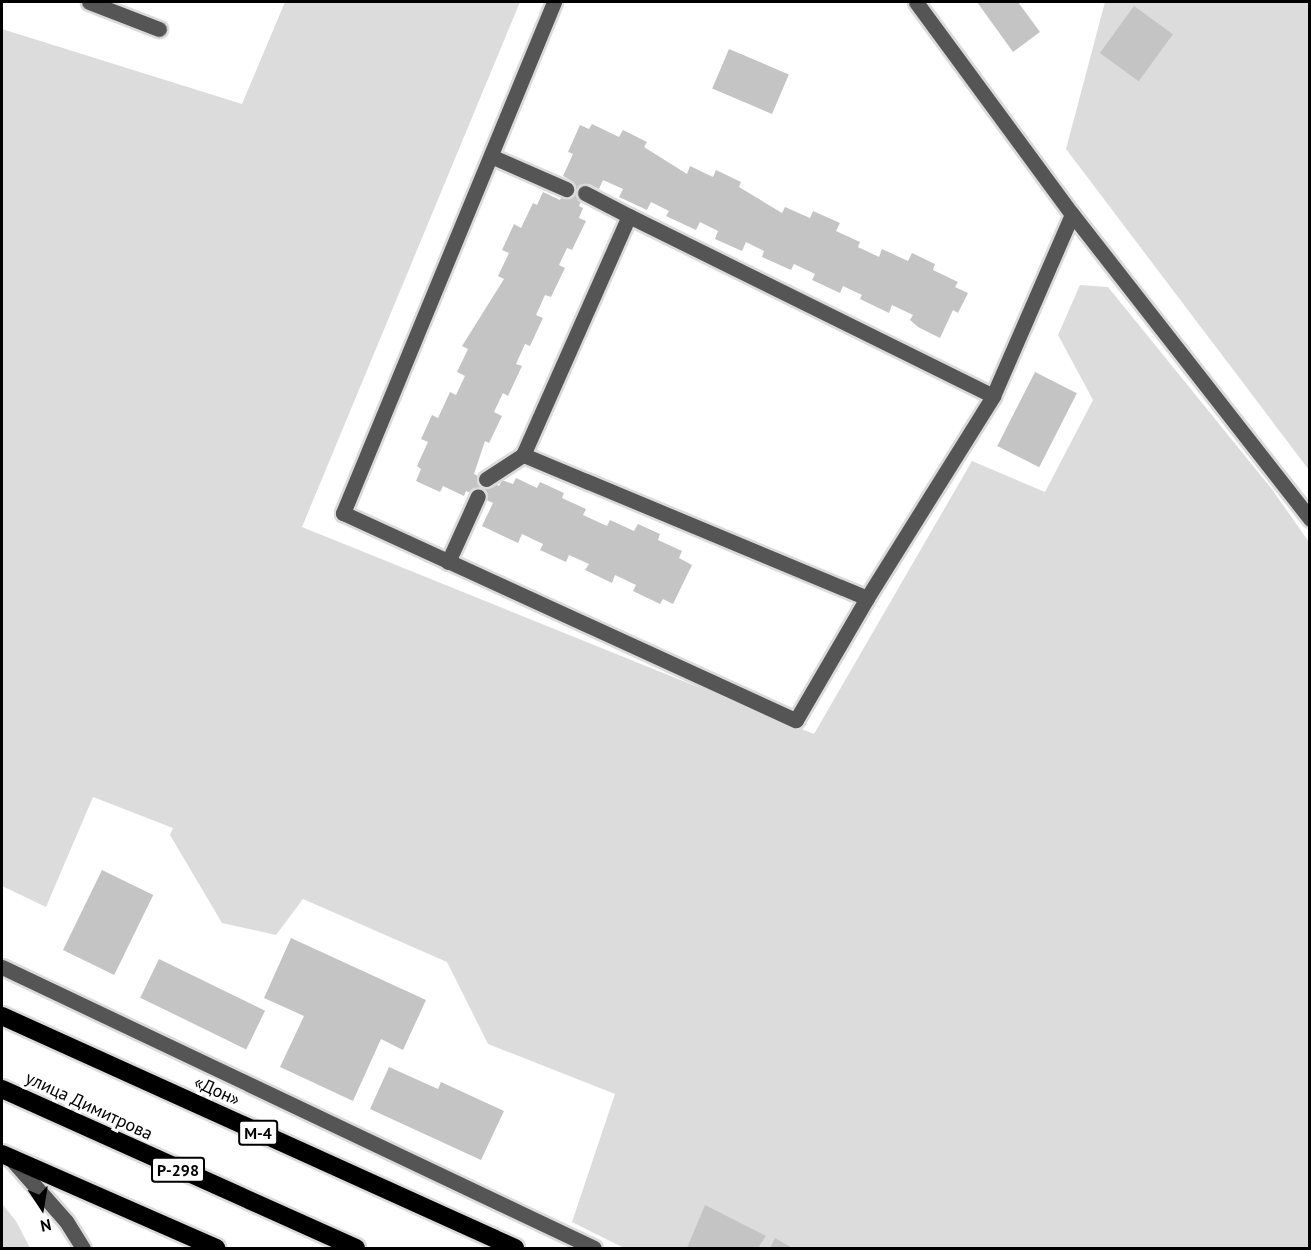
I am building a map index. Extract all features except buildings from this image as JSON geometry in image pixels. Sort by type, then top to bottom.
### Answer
[{"type":"highway","name":"«Дон»","points":[[2,1016],[515,1248]]},
{"type":"highway","name":"улица Димитрова","points":[[2,1089],[356,1248]]},
{"type":"highway","points":[[6,1156],[216,1248]]},
{"type":"street","points":[[89,2],[159,29]]},
{"type":"street","points":[[554,2],[493,157],[343,513],[796,720],[867,598],[993,396],[1072,214]]},
{"type":"street","points":[[916,2],[1072,214],[1310,519]]},
{"type":"street","points":[[493,157],[566,189]]},
{"type":"street","points":[[585,193],[993,396]]},
{"type":"street","points":[[486,479],[523,455],[629,216]]},
{"type":"street","points":[[523,455],[867,598]]},
{"type":"street","points":[[448,562],[478,496]]},
{"type":"street","points":[[2,967],[594,1248]]},
{"type":"street","points":[[6,1156],[66,1221],[83,1248]]},
{"type":"shaded area","points":[[285,2],[520,2],[302,527],[814,734],[972,461],[1045,492],[1093,400],[1058,335],[1080,285],[1108,287],[1271,488],[1309,542],[1309,1248],[624,1248],[572,1222],[615,1094],[488,1044],[447,962],[303,899],[276,935],[222,923],[170,835],[173,828],[93,797],[46,907],[2,886],[2,29],[242,104]]},
{"type":"shaded area","points":[[1105,2],[1309,2],[1309,470],[1066,149]]},
{"type":"shaded area","points":[[2,1204],[16,1221],[30,1248],[2,1248]]}]
